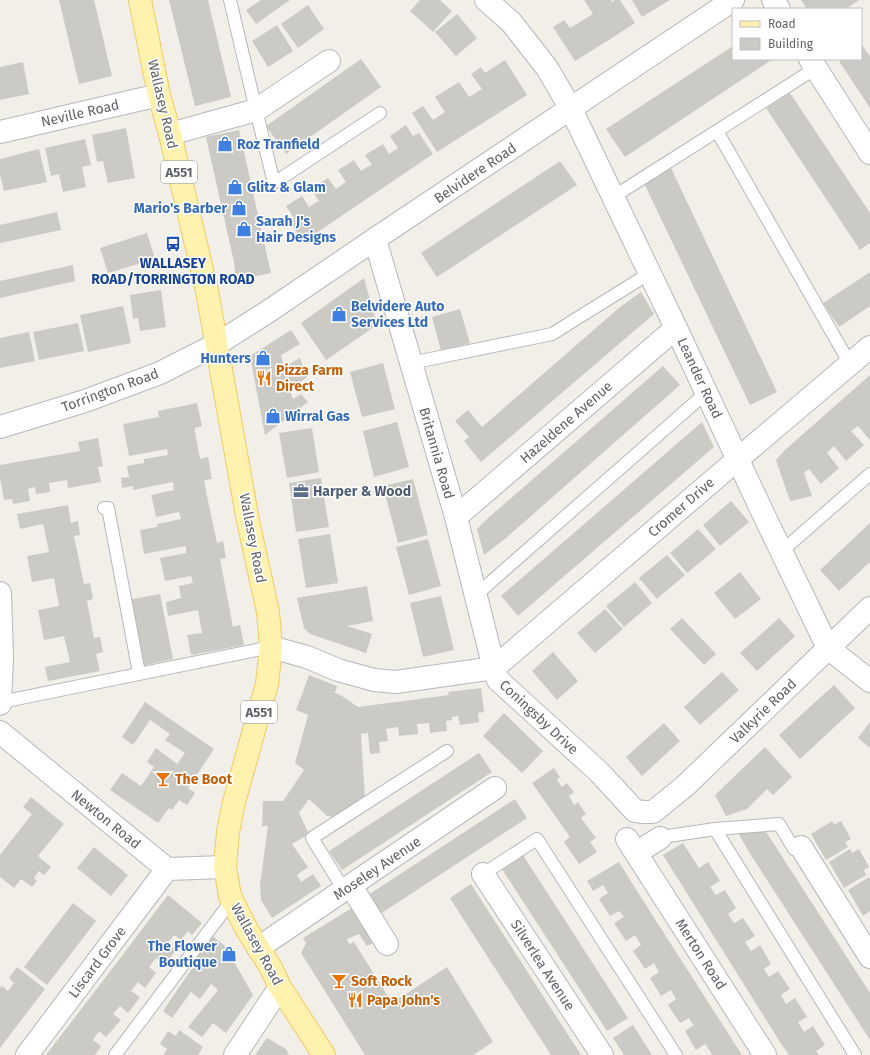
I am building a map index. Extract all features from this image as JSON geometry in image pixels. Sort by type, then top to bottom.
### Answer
[{"type":"main road","name":"Wallasey Road","points":[[140,0],[159,95],[170,134],[207,291],[248,521],[268,612],[271,647],[267,684],[236,795],[228,832],[225,867],[230,896],[246,928],[280,986],[324,1055]]},
{"type":"street","name":"Leander Road","points":[[486,0],[511,22],[547,68],[571,109],[828,648]]},
{"type":"street","name":"Belvidere Road","points":[[217,344],[269,311],[733,0]]},
{"type":"street","points":[[170,134],[256,110],[329,61]]},
{"type":"street","points":[[813,64],[870,153]]},
{"type":"street","name":"Neville Road","points":[[0,132],[159,95]]},
{"type":"street","name":"Britannia Road","points":[[375,239],[456,517],[494,668]]},
{"type":"street","name":"Hazeldene Avenue","points":[[456,517],[676,328]]},
{"type":"street","name":"Torrington Road","points":[[0,427],[85,401],[160,373],[217,344]]},
{"type":"street","name":"Cromer Drive","points":[[494,668],[870,347]]},
{"type":"street","points":[[0,593],[2,657],[0,703]]},
{"type":"street","name":"Valkyrie Road","points":[[653,812],[685,786],[870,608]]},
{"type":"street","name":"Coningsby Drive","points":[[271,647],[307,657],[338,670],[374,680],[396,682],[494,668],[498,680],[599,772],[635,810],[653,812]]},
{"type":"street","points":[[828,648],[870,681]]},
{"type":"street","name":"Newton Road","points":[[0,732],[167,869]]},
{"type":"street","name":"Moseley Avenue","points":[[258,948],[495,788]]},
{"type":"street","name":"Merton Road","points":[[660,838],[632,846],[765,1055]]},
{"type":"street","points":[[801,847],[870,957]]},
{"type":"street","points":[[167,869],[225,867]]},
{"type":"street","name":"Liscard Grove","points":[[27,1055],[167,869]]},
{"type":"street","name":"Silverlea Avenue","points":[[483,874],[602,1055]]},
{"type":"street","points":[[347,888],[387,944]]},
{"type":"street","points":[[235,1055],[280,986]]},
{"type":"lane","points":[[230,0],[274,183],[380,113]]},
{"type":"lane","points":[[613,197],[717,131],[813,64]]},
{"type":"lane","points":[[717,131],[850,364]]},
{"type":"lane","points":[[411,363],[552,334],[650,273]]},
{"type":"lane","points":[[476,595],[707,392]]},
{"type":"lane","points":[[782,551],[870,474]]},
{"type":"lane","points":[[104,508],[108,508],[140,673]]},
{"type":"lane","points":[[0,703],[271,647]]},
{"type":"lane","points":[[347,888],[312,838],[447,751]]},
{"type":"lane","points":[[660,838],[715,830],[779,824],[794,849],[801,847]]},
{"type":"lane","points":[[715,830],[855,1055]]},
{"type":"lane","points":[[483,874],[537,839],[676,1055]]},
{"type":"lane","points":[[115,1055],[232,900]]},
{"type":"building","points":[[59,0],[94,0],[112,76],[79,84]]},
{"type":"building","points":[[169,0],[208,0],[231,97],[195,106]]},
{"type":"building","points":[[261,0],[290,0],[256,24],[246,10]]},
{"type":"building","points":[[420,0],[440,0],[452,11],[433,32],[410,11]]},
{"type":"building","points":[[584,0],[611,0],[612,2],[615,0],[620,0],[635,23],[575,61],[553,27],[564,20],[570,28],[593,14]]},
{"type":"building","points":[[632,0],[670,0],[642,17]]},
{"type":"building","points":[[801,0],[859,0],[847,8],[806,8]]},
{"type":"building","points":[[308,5],[324,29],[298,48],[281,24]]},
{"type":"building","points":[[457,14],[477,38],[456,56],[435,32]]},
{"type":"building","points":[[277,25],[293,51],[268,67],[252,41]]},
{"type":"building","points":[[862,46],[870,56],[870,108],[839,61],[862,60]]},
{"type":"building","points":[[732,47],[732,60],[771,60],[625,157],[606,129]]},
{"type":"building","points":[[361,59],[381,87],[286,154],[266,126]]},
{"type":"building","points":[[505,60],[527,95],[437,152],[412,113],[423,106],[433,120],[445,112],[435,97],[459,82],[469,97],[482,89],[471,74],[481,67],[485,73]]},
{"type":"building","points":[[23,62],[29,94],[0,100],[0,67]]},
{"type":"building","points":[[790,93],[870,213],[870,243],[860,250],[766,108]]},
{"type":"building","points":[[406,125],[413,136],[419,133],[433,154],[303,242],[289,221],[294,218],[286,206],[302,196],[309,207],[319,201],[311,189],[328,178],[336,189],[346,182],[338,170],[354,160],[361,171],[372,165],[365,155],[383,144],[389,154],[398,148],[390,136]]},
{"type":"building","points":[[126,128],[135,178],[108,183],[103,161],[97,162],[92,135]]},
{"type":"building","points":[[239,130],[271,273],[236,280],[234,262],[206,137]]},
{"type":"building","points":[[85,139],[91,165],[82,167],[86,187],[63,192],[59,174],[51,176],[45,148]]},
{"type":"building","points":[[39,149],[47,182],[4,191],[0,174],[0,159]]},
{"type":"building","points":[[560,161],[577,185],[437,277],[421,253]]},
{"type":"building","points":[[671,168],[777,392],[750,405],[643,181]]},
{"type":"building","points":[[57,212],[61,230],[0,243],[0,225]]},
{"type":"building","points":[[147,233],[155,259],[108,273],[100,248]]},
{"type":"building","points":[[73,265],[75,281],[0,298],[0,281]]},
{"type":"building","points":[[870,272],[870,306],[839,327],[823,303]]},
{"type":"building","points":[[364,278],[377,325],[326,360],[301,323]]},
{"type":"building","points":[[161,290],[166,327],[140,331],[138,318],[133,319],[130,295]]},
{"type":"building","points":[[641,292],[654,314],[481,462],[464,441],[469,437],[455,421],[468,410],[482,427],[620,307]]},
{"type":"building","points":[[123,306],[131,343],[88,352],[80,315]]},
{"type":"building","points":[[460,309],[470,343],[441,351],[432,317]]},
{"type":"building","points":[[78,323],[84,351],[39,360],[33,332]]},
{"type":"building","points":[[291,330],[300,344],[281,355],[284,367],[300,358],[307,377],[290,390],[293,399],[301,394],[308,402],[265,435],[250,356]]},
{"type":"building","points":[[29,332],[35,361],[0,368],[0,338]]},
{"type":"building","points":[[383,363],[395,409],[362,417],[350,372]]},
{"type":"building","points":[[663,366],[680,385],[506,538],[484,555],[477,529]]},
{"type":"building","points":[[870,375],[870,440],[858,426],[851,431],[864,445],[846,461],[834,446],[827,453],[839,468],[821,484],[809,469],[804,473],[812,496],[790,501],[776,460],[785,450]]},
{"type":"building","points":[[197,403],[202,426],[195,428],[200,459],[208,457],[212,479],[204,480],[207,496],[217,543],[223,541],[226,558],[220,559],[233,627],[240,625],[244,645],[191,655],[187,635],[202,633],[198,610],[168,616],[166,602],[181,598],[179,586],[193,583],[191,576],[165,581],[160,558],[186,553],[186,546],[144,554],[140,530],[157,527],[157,524],[181,519],[179,512],[156,517],[151,495],[174,490],[173,482],[133,490],[133,486],[122,488],[121,478],[129,477],[127,466],[144,463],[144,459],[168,455],[167,449],[129,456],[123,424],[159,417],[158,411]]},
{"type":"building","points":[[397,422],[409,467],[374,477],[363,431]]},
{"type":"building","points":[[702,422],[714,447],[518,616],[501,596]]},
{"type":"building","points":[[312,428],[319,472],[287,478],[279,433]]},
{"type":"building","points":[[98,438],[103,466],[98,467],[101,482],[68,488],[67,480],[49,483],[50,492],[36,494],[35,487],[28,489],[30,501],[13,504],[12,499],[4,500],[0,477],[0,465],[80,451],[78,442]]},
{"type":"building","points":[[321,478],[329,527],[296,532],[289,483]]},
{"type":"building","points":[[413,479],[428,535],[398,543],[383,486]]},
{"type":"building","points":[[731,501],[749,522],[720,546],[703,525]]},
{"type":"building","points":[[68,505],[71,523],[78,521],[80,535],[74,536],[84,584],[90,583],[93,599],[87,601],[94,638],[100,637],[103,652],[96,654],[100,671],[48,681],[45,667],[70,662],[64,636],[44,640],[38,610],[59,606],[54,578],[32,582],[27,556],[49,552],[43,524],[20,529],[17,514]]},
{"type":"building","points":[[870,523],[870,562],[839,591],[820,570]]},
{"type":"building","points":[[698,529],[716,549],[687,573],[670,553]]},
{"type":"building","points":[[330,534],[338,583],[306,588],[298,539]]},
{"type":"building","points":[[428,539],[441,586],[409,595],[396,547]]},
{"type":"building","points":[[667,555],[685,575],[657,599],[639,578]]},
{"type":"building","points":[[740,572],[761,599],[735,619],[714,593]]},
{"type":"building","points":[[635,582],[652,603],[624,627],[606,606]]},
{"type":"building","points":[[367,586],[373,621],[347,626],[372,634],[366,653],[310,634],[304,628],[297,598]]},
{"type":"building","points":[[160,594],[173,659],[141,666],[128,600]]},
{"type":"building","points":[[441,596],[454,650],[423,657],[410,603]]},
{"type":"building","points":[[605,609],[623,629],[595,653],[577,633]]},
{"type":"building","points":[[682,618],[716,654],[704,665],[670,629]]},
{"type":"building","points":[[779,618],[795,636],[757,671],[740,653]]},
{"type":"building","points":[[553,652],[578,681],[557,700],[532,671]]},
{"type":"building","points":[[722,672],[739,690],[700,725],[684,707]]},
{"type":"building","points":[[309,675],[337,686],[335,693],[358,707],[449,695],[448,692],[481,688],[484,712],[478,713],[479,722],[460,725],[458,716],[452,717],[452,720],[446,721],[447,731],[430,733],[429,723],[417,724],[418,734],[399,736],[398,727],[386,729],[388,741],[379,742],[380,753],[370,754],[368,733],[361,734],[365,799],[338,817],[327,816],[309,799],[299,813],[309,834],[292,844],[308,867],[297,875],[301,882],[313,874],[321,886],[272,918],[261,900],[260,885],[268,826],[262,826],[263,801],[283,801],[304,770],[295,763],[308,715],[296,710]]},
{"type":"building","points":[[834,685],[855,708],[800,759],[779,735]]},
{"type":"building","points":[[145,702],[214,749],[188,788],[195,793],[187,805],[179,800],[172,810],[169,808],[158,823],[110,790],[122,773],[141,786],[154,767],[147,762],[156,748],[177,764],[185,753],[165,740],[170,734],[150,720],[133,745],[122,737]]},
{"type":"building","points":[[504,713],[543,751],[522,773],[483,736]]},
{"type":"building","points":[[870,722],[870,748],[858,738]]},
{"type":"building","points":[[664,723],[680,741],[642,776],[626,757]]},
{"type":"building","points":[[765,747],[792,777],[773,795],[767,789],[747,809],[726,816],[715,795]]},
{"type":"building","points":[[479,753],[492,772],[342,870],[329,851]]},
{"type":"building","points":[[554,768],[560,777],[557,780],[562,787],[567,783],[574,792],[569,796],[574,805],[578,802],[586,814],[581,818],[596,838],[590,842],[597,852],[579,864],[564,842],[570,837],[532,783]]},
{"type":"building","points":[[31,797],[64,824],[38,856],[51,867],[44,875],[39,871],[34,878],[37,881],[32,887],[21,879],[14,888],[0,877],[0,855],[32,814],[23,807]]},
{"type":"building","points":[[515,799],[527,818],[377,916],[365,897]]},
{"type":"building","points":[[832,821],[834,825],[841,821],[851,839],[845,842],[848,847],[826,860],[811,834]]},
{"type":"building","points":[[763,827],[870,993],[870,1040],[737,831]]},
{"type":"building","points":[[683,843],[699,868],[708,862],[720,881],[710,887],[716,895],[725,890],[736,908],[728,914],[734,923],[743,918],[755,936],[745,942],[751,951],[760,945],[771,964],[764,969],[769,977],[778,971],[790,989],[781,995],[786,1004],[795,998],[807,1017],[798,1022],[804,1032],[813,1026],[825,1045],[816,1051],[819,1055],[789,1055],[780,1042],[663,855]]},
{"type":"building","points":[[94,847],[128,875],[111,896],[77,868]]},
{"type":"building","points":[[850,849],[852,853],[859,849],[869,867],[864,870],[866,875],[844,888],[829,862]]},
{"type":"building","points":[[521,852],[628,1018],[607,1031],[500,866]]},
{"type":"building","points":[[619,862],[742,1055],[710,1055],[712,1054],[705,1044],[696,1050],[685,1031],[694,1025],[689,1018],[680,1023],[668,1005],[676,999],[671,990],[661,996],[650,978],[659,972],[654,963],[645,969],[633,951],[641,945],[635,935],[626,941],[614,923],[624,917],[619,911],[610,916],[599,899],[608,893],[603,885],[593,891],[587,881]]},
{"type":"building","points":[[869,877],[870,911],[863,916],[848,890]]},
{"type":"building","points":[[471,884],[581,1055],[551,1055],[471,931],[450,898]]},
{"type":"building","points":[[168,895],[202,923],[192,935],[188,931],[181,940],[174,935],[168,943],[176,950],[165,965],[156,958],[149,967],[156,973],[145,988],[138,982],[131,991],[140,997],[128,1013],[120,1006],[113,1014],[121,1020],[106,1037],[99,1031],[93,1040],[101,1046],[95,1055],[46,1055],[112,969]]},
{"type":"building","points":[[73,903],[96,921],[47,985],[24,967]]},
{"type":"building","points":[[355,906],[377,941],[367,946],[359,934],[347,939],[349,944],[354,942],[392,1003],[447,967],[493,1042],[473,1055],[365,1055],[301,953],[306,943],[303,938]]},
{"type":"building","points":[[211,935],[225,946],[253,995],[226,1033],[213,1023],[202,1037],[188,1027],[218,990],[211,984],[200,999],[191,992],[172,1018],[163,1011],[195,964],[192,962]]},
{"type":"building","points":[[17,967],[45,989],[0,1048],[0,988],[2,986],[8,991],[14,983],[9,978]]},
{"type":"building","points":[[633,1025],[652,1055],[624,1055],[613,1038]]},
{"type":"building","points":[[179,1030],[203,1047],[198,1055],[163,1055],[167,1049],[160,1044],[168,1031],[176,1036]]},
{"type":"building","points":[[267,1038],[286,1049],[289,1055],[255,1055]]},
{"type":"place","name":"Roz Tranfield","points":[[225,144]]},
{"type":"place","name":"Glitz & Glam","points":[[235,187]]},
{"type":"place","name":"Mario's Barber","points":[[239,208]]},
{"type":"place","name":"Sarah J's Hair Designs","points":[[244,229]]},
{"type":"place","name":"WALLASEY ROAD/TORRINGTON ROAD","points":[[173,244]]},
{"type":"place","name":"Belvidere Auto Services Ltd","points":[[339,314]]},
{"type":"place","name":"Hunters","points":[[263,358]]},
{"type":"place","name":"Pizza Farm Direct","points":[[264,378]]},
{"type":"place","name":"Wirral Gas","points":[[273,416]]},
{"type":"place","name":"Harper & Wood","points":[[301,491]]},
{"type":"place","name":"The Boot","points":[[163,779]]},
{"type":"place","name":"The Flower Boutique","points":[[229,954]]},
{"type":"place","name":"Soft Rock","points":[[339,981]]},
{"type":"place","name":"Papa John's","points":[[355,1000]]}]
